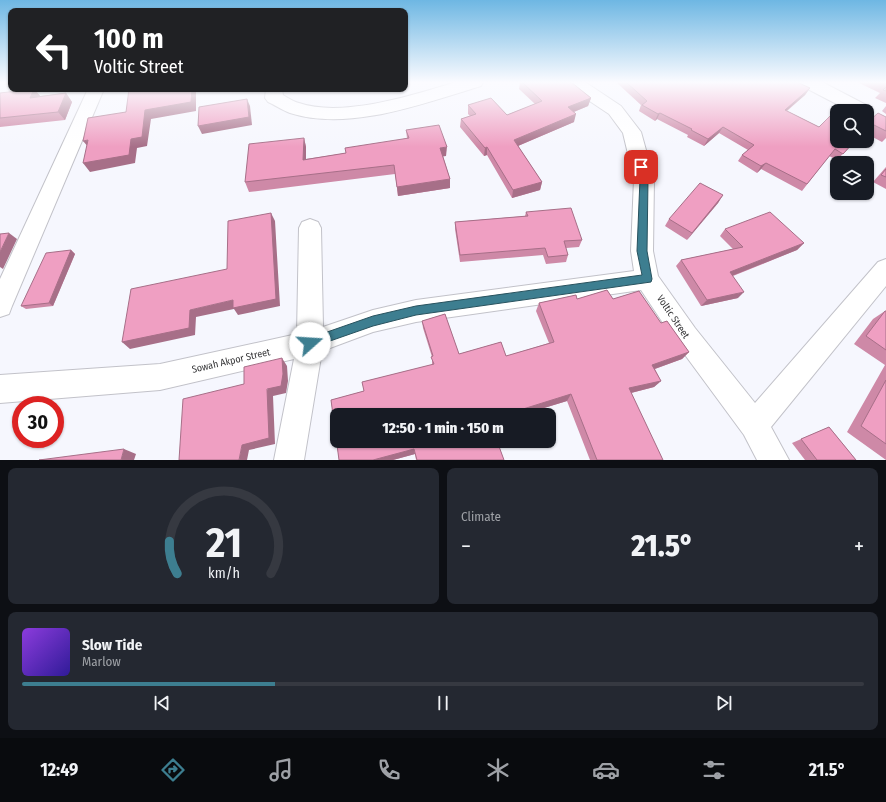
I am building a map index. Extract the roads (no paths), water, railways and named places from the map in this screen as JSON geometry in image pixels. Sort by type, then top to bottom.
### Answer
[{"type":"street","points":[[0,306],[90,103]]},
{"type":"street","points":[[282,103],[302,111],[322,114],[362,111],[399,103]]},
{"type":"street","name":"Voltic Street","points":[[605,103],[615,110],[632,132],[644,179],[642,251],[647,279],[686,336],[754,425],[774,460]]},
{"type":"street","points":[[289,460],[310,343],[310,228]]},
{"type":"street","points":[[754,425],[886,269]]},
{"type":"street","name":"Sowah Akpor Street","points":[[0,389],[160,377],[310,343],[373,321],[416,311],[647,279]]}]
